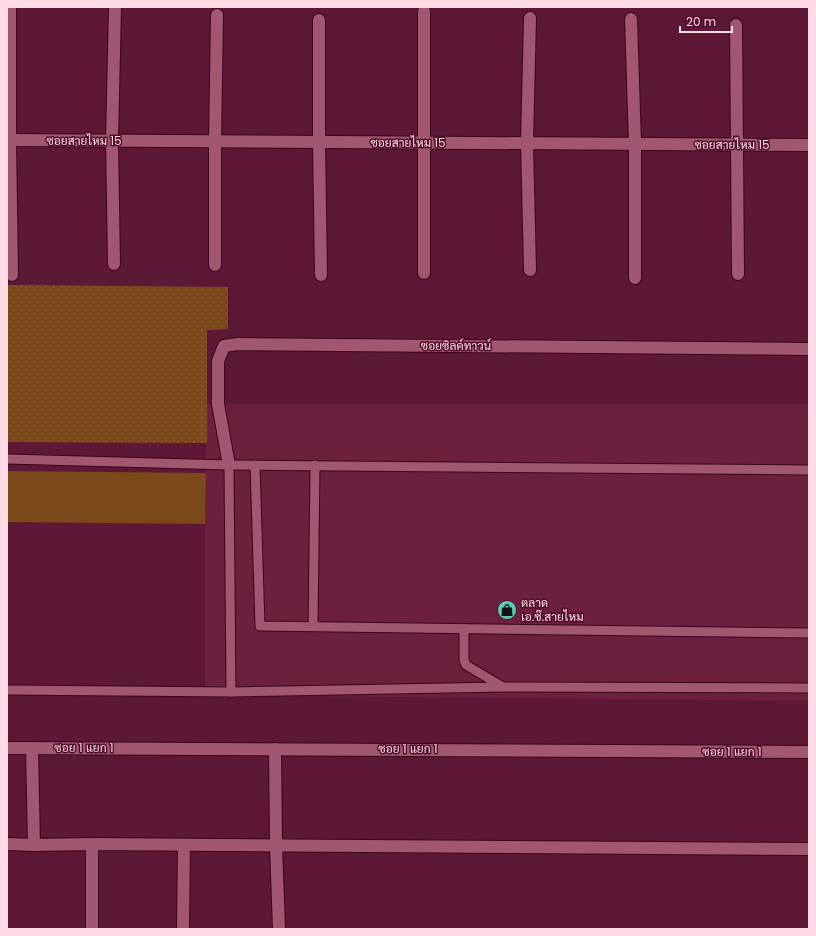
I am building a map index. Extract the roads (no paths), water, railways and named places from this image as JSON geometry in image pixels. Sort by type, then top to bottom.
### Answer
[{"type":"street","points":[[10,7],[8,140],[12,275]]},
{"type":"street","points":[[114,264],[112,141],[115,7]]},
{"type":"street","points":[[424,11],[424,274]]},
{"type":"street","points":[[215,265],[216,14]]},
{"type":"street","points":[[530,18],[527,144],[530,270]]},
{"type":"street","points":[[631,19],[635,144],[634,278]]},
{"type":"street","points":[[319,20],[321,275]]},
{"type":"street","points":[[736,25],[738,274]]},
{"type":"street","name":"ซอยสายไหม 15","points":[[8,140],[809,145]]},
{"type":"street","name":"ซอยซิลค์ทาวน์","points":[[228,465],[218,404],[218,360],[224,346],[238,344],[809,349]]},
{"type":"street","name":"ซอย 1 แยก 1","points":[[7,748],[809,752]]},
{"type":"street","points":[[32,748],[34,845]]},
{"type":"street","points":[[275,749],[279,929]]},
{"type":"street","points":[[7,844],[809,848]]},
{"type":"street","points":[[92,844],[92,929]]},
{"type":"street","points":[[183,929],[184,845]]},
{"type":"lane","points":[[7,459],[228,465],[809,470]]},
{"type":"lane","points":[[228,465],[231,692]]},
{"type":"lane","points":[[255,465],[260,626],[809,633]]},
{"type":"lane","points":[[313,626],[315,465]]},
{"type":"lane","points":[[464,628],[464,660],[466,665],[502,687]]},
{"type":"lane","points":[[7,690],[231,692],[502,687],[809,688]]},
{"type":"place","name":"ตลาด เอ.ซ๊.สายไหม","points":[[507,610]]}]
